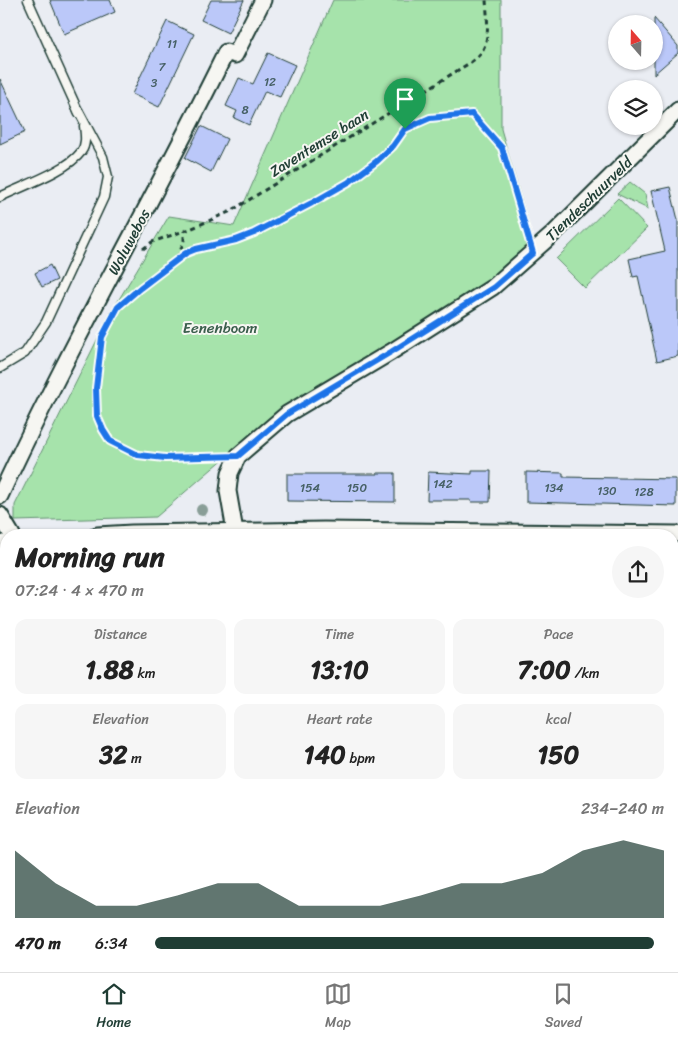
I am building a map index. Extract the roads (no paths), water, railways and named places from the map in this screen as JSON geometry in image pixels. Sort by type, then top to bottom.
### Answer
[{"type":"street","name":"Woluwebos","points":[[0,496],[26,441],[193,120],[226,52],[235,56],[263,0]]},
{"type":"street","name":"Tiendeschuurveld","points":[[236,529],[228,491],[230,473],[238,456],[287,414],[391,352],[494,287],[533,253],[678,110]]},
{"type":"street","points":[[0,514],[9,529]]},
{"type":"lane","points":[[0,196],[65,166],[82,151],[86,139],[84,124],[28,0]]},
{"type":"lane","points":[[0,368],[26,353],[46,322],[104,197],[108,178],[103,157],[78,110]]},
{"type":"park label","name":"Eenenboom","points":[[220,328]]}]
